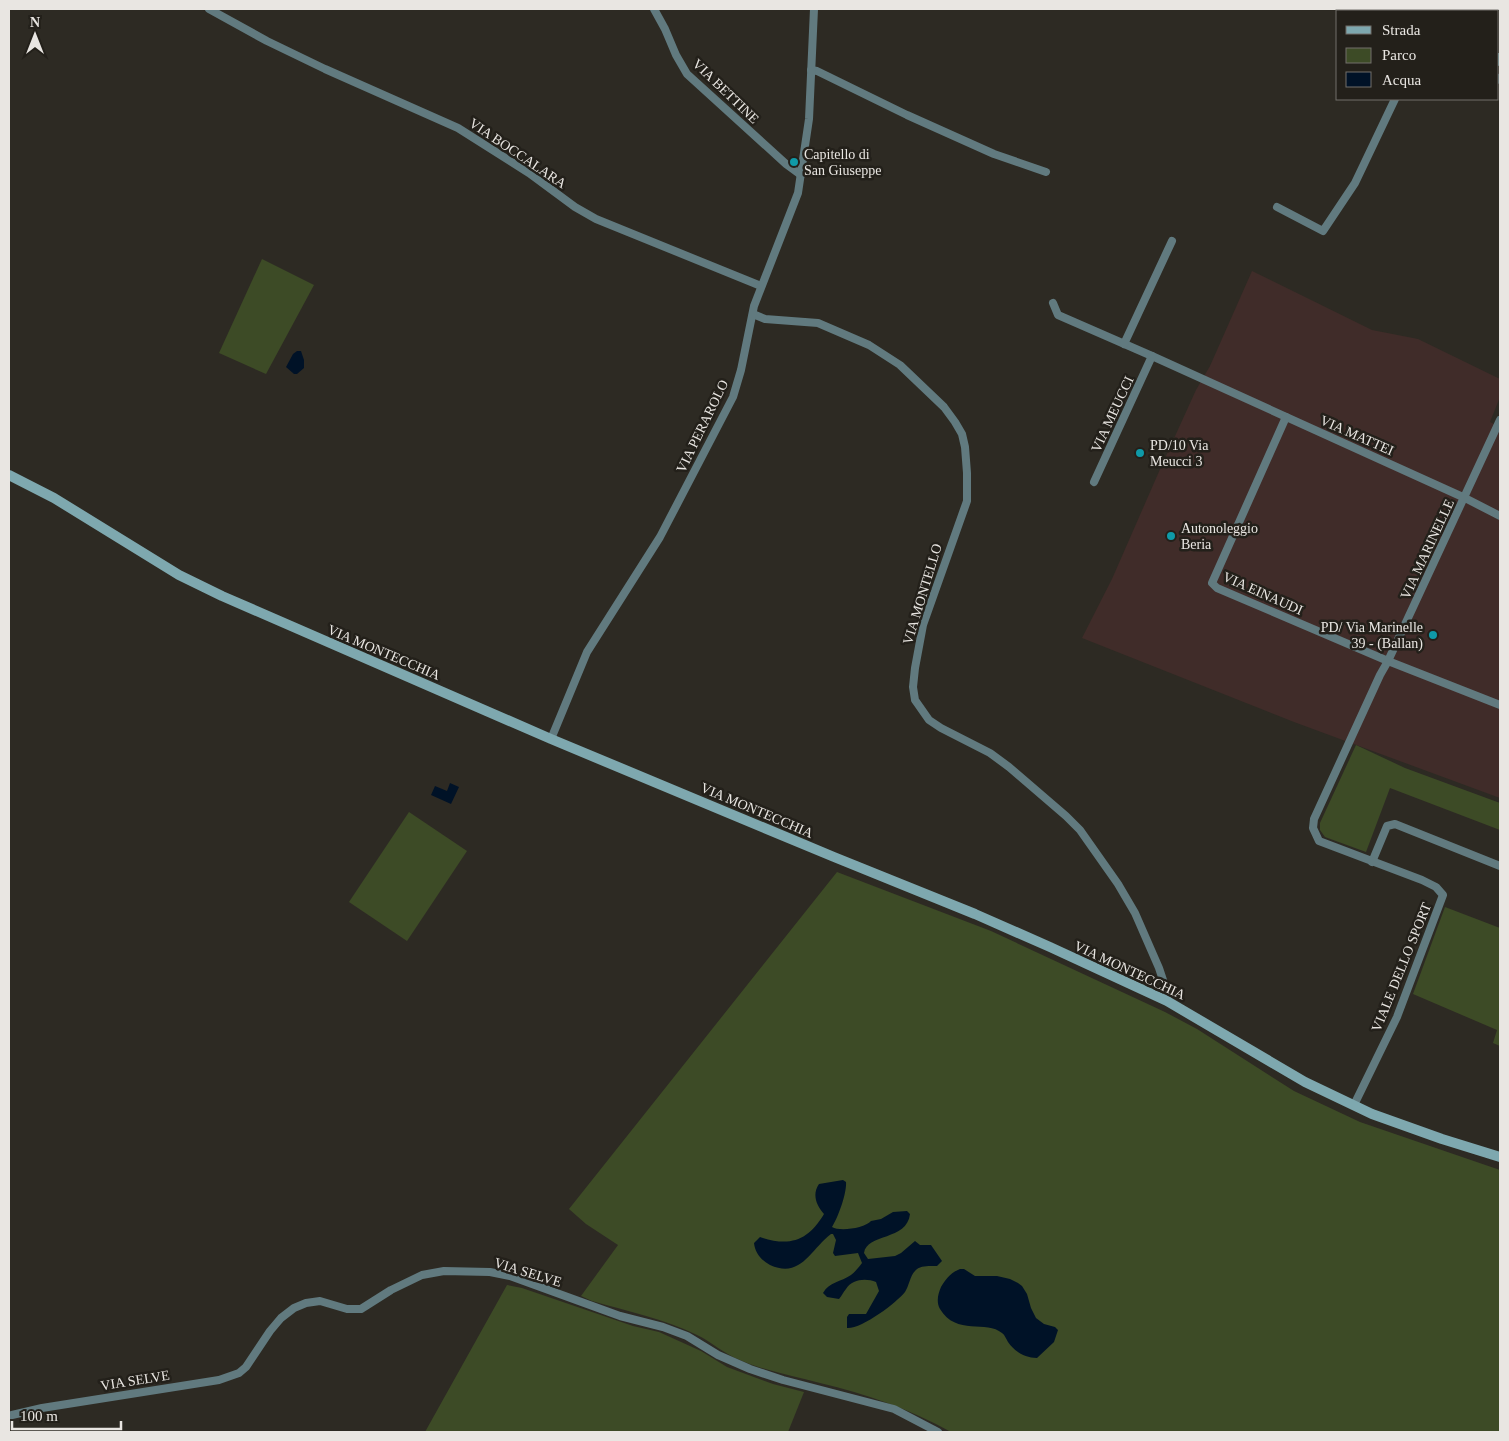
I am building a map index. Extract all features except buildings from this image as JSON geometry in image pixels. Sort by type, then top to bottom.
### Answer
[{"type":"street","name":"VIA BOCCALARA","points":[[209,9],[267,41],[325,69],[458,128],[522,168],[575,207],[596,219],[743,277],[761,286]]},
{"type":"street","name":"VIA BETTINE","points":[[654,9],[687,74],[786,164],[801,174]]},
{"type":"street","name":"VIA PERAROLO","points":[[551,739],[587,652],[660,537],[733,397],[741,370],[752,314],[761,286],[793,210],[801,174],[809,118],[814,9]]},
{"type":"street","points":[[811,70],[817,71],[907,115],[994,154],[1046,172]]},
{"type":"street","points":[[1277,207],[1323,231],[1355,183],[1395,100]]},
{"type":"street","points":[[1124,344],[1172,241]]},
{"type":"street","name":"VIA MATTEI","points":[[1053,303],[1058,315],[1203,379],[1500,516]]},
{"type":"street","name":"VIA MONTELLO","points":[[752,314],[766,319],[818,323],[869,345],[900,364],[939,402],[955,422],[962,434],[965,447],[968,473],[966,501],[923,624],[915,668],[913,687],[915,700],[929,720],[990,753],[1009,767],[1080,830],[1118,884],[1135,913],[1159,968],[1168,996],[1167,1001]]},
{"type":"street","name":"VIA MEUCCI","points":[[1094,482],[1152,356]]},
{"type":"street","name":"VIA EINAUDI","points":[[1286,417],[1212,583],[1217,588],[1388,661],[1500,705]]},
{"type":"street","name":"VIA MARINELLE","points":[[1348,742],[1388,661],[1500,420]]},
{"type":"street","name":"VIA MONTECCHIA","points":[[9,475],[54,498],[179,575],[222,596],[551,739],[806,846],[975,914],[1167,1001],[1305,1082],[1354,1106],[1404,1126],[1500,1157]]},
{"type":"street","name":"VIALE DELLO SPORT","points":[[1348,742],[1314,819],[1313,828],[1319,841],[1422,880],[1436,887],[1443,894],[1397,1017],[1354,1106]]},
{"type":"street","points":[[1372,862],[1387,826],[1394,824],[1500,866]]},
{"type":"street","name":"VIA SELVE","points":[[12,1415],[42,1408],[219,1380],[233,1376],[246,1367],[270,1331],[281,1318],[294,1308],[306,1303],[320,1301],[346,1309],[362,1309],[391,1290],[422,1276],[444,1270],[465,1270],[510,1276],[620,1316],[663,1327],[687,1336],[718,1355],[750,1370],[894,1409],[938,1432]]},
{"type":"shaded area","points":[[1252,271],[1372,330],[1418,339],[1500,379],[1500,397],[1490,422],[1500,427],[1500,798],[1294,722],[1082,638],[1112,579],[1196,390],[1210,366]]},
{"type":"green space","points":[[262,259],[314,285],[266,374],[219,353]]},
{"type":"green space","points":[[1356,745],[1405,768],[1500,803],[1500,830],[1390,788],[1366,852],[1325,837],[1320,830],[1320,823]]},
{"type":"green space","points":[[409,812],[467,851],[407,941],[349,902]]},
{"type":"green space","points":[[837,872],[991,931],[1165,1012],[1197,1029],[1294,1091],[1360,1122],[1500,1170],[1500,1432],[951,1432],[904,1409],[871,1397],[750,1364],[672,1324],[592,1301],[581,1296],[618,1245],[586,1224],[569,1209]]},
{"type":"green space","points":[[1445,907],[1500,928],[1500,1046],[1493,1043],[1497,1030],[1413,994]]},
{"type":"green space","points":[[507,1285],[522,1288],[633,1326],[659,1332],[701,1351],[727,1367],[773,1384],[804,1392],[788,1432],[425,1432]]},
{"type":"water","points":[[301,351],[304,368],[297,374],[294,374],[286,367],[293,354]]},
{"type":"water","points":[[450,783],[459,787],[451,804],[431,795],[435,786],[447,791]]},
{"type":"water","points":[[843,1180],[846,1182],[845,1192],[832,1227],[841,1229],[864,1226],[893,1212],[907,1211],[910,1214],[907,1223],[902,1229],[872,1242],[867,1247],[864,1253],[868,1259],[895,1256],[915,1241],[920,1245],[931,1245],[942,1261],[937,1266],[925,1266],[917,1269],[913,1273],[905,1292],[894,1302],[870,1320],[847,1328],[847,1317],[849,1314],[866,1314],[879,1291],[876,1282],[868,1280],[855,1281],[839,1299],[827,1297],[823,1293],[828,1287],[852,1274],[857,1269],[862,1263],[858,1253],[835,1256],[833,1253],[836,1240],[833,1234],[831,1234],[797,1266],[781,1268],[770,1265],[761,1258],[757,1253],[754,1243],[760,1237],[789,1241],[805,1236],[824,1214],[815,1196],[819,1184]]},
{"type":"water","points":[[960,1269],[964,1269],[975,1276],[997,1276],[1010,1279],[1022,1286],[1036,1318],[1058,1330],[1054,1342],[1037,1358],[1028,1357],[1014,1349],[1003,1334],[996,1329],[963,1325],[947,1317],[939,1306],[939,1292],[949,1276]]},
{"type":"place","name":"Capitello di San Giuseppe","points":[[794,162]]},
{"type":"place","name":"PD/10 Via Meucci 3","points":[[1140,453]]},
{"type":"place","name":"Autonoleggio Beria","points":[[1171,536]]},
{"type":"place","name":"PD/ Via Marinelle 39 - (Ballan)","points":[[1433,635]]}]
